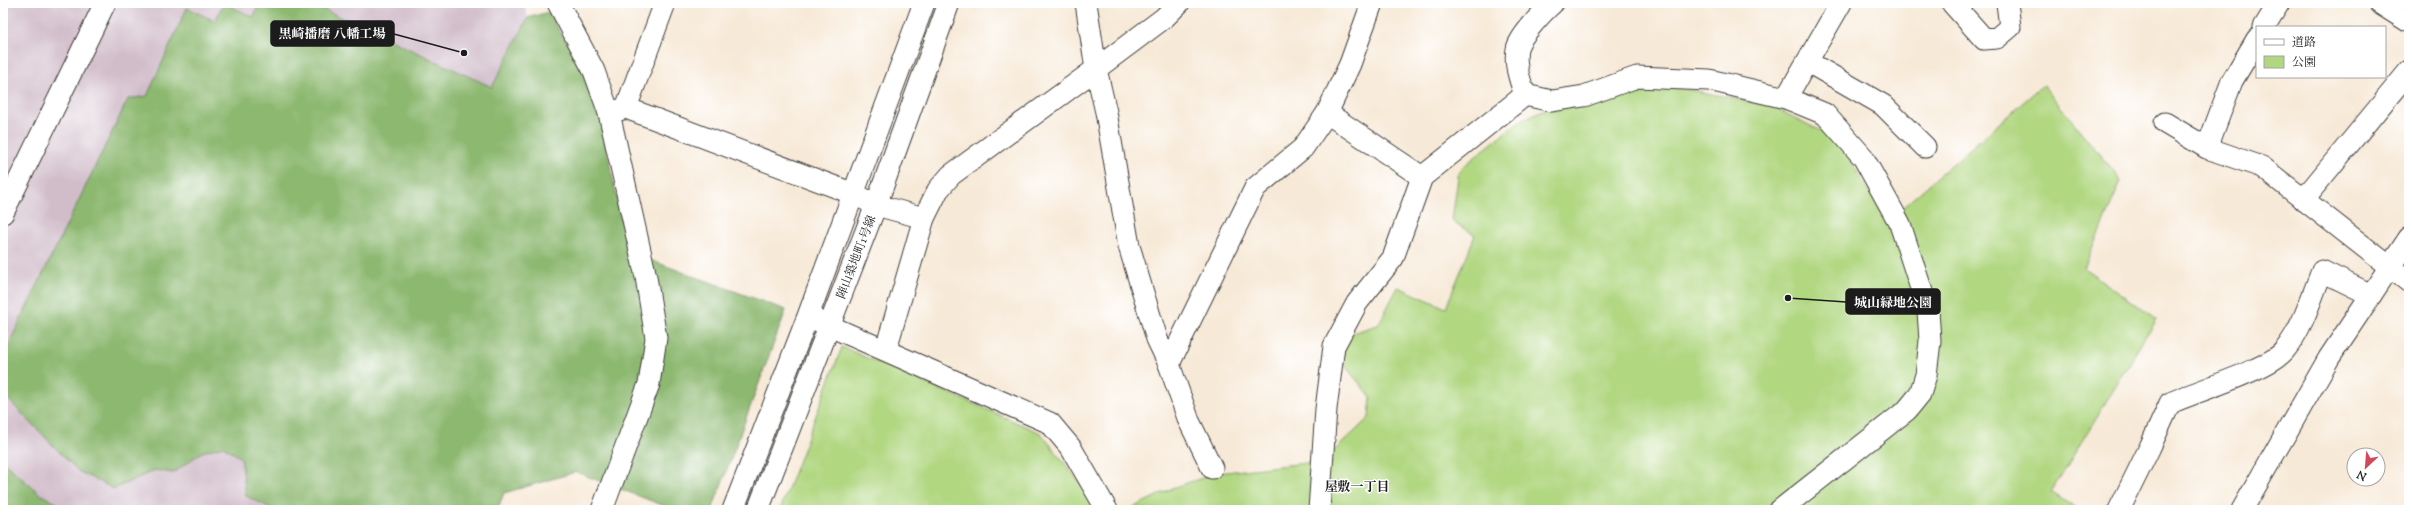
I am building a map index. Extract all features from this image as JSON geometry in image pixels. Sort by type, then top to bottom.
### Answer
[{"type":"street","points":[[3,213],[106,3]]},
{"type":"street","points":[[558,3],[594,71],[618,111],[656,338],[648,384],[602,510]]},
{"type":"street","points":[[618,111],[666,3]]},
{"type":"street","name":"陣山築地町1号線","points":[[733,510],[854,194],[924,3]]},
{"type":"street","name":"陣山築地町1号線","points":[[758,510],[876,205],[949,3]]},
{"type":"street","points":[[1086,3],[1096,69],[1106,112],[1129,246],[1157,339],[1169,364],[1189,421],[1212,468]]},
{"type":"street","points":[[886,349],[924,218],[938,190],[951,175],[1164,18],[1179,3]]},
{"type":"street","points":[[1169,364],[1255,188],[1303,148],[1327,113],[1350,64],[1372,3]]},
{"type":"street","points":[[1525,95],[1518,75],[1517,48],[1540,14],[1553,3]]},
{"type":"street","points":[[1786,98],[1841,3]]},
{"type":"street","points":[[1952,3],[1984,39],[1997,38],[2010,27],[2007,3]]},
{"type":"street","points":[[2265,26],[2279,3]]},
{"type":"street","points":[[2379,3],[2409,22]]},
{"type":"street","points":[[2207,148],[2232,80],[2256,41]]},
{"type":"street","points":[[1808,62],[1883,105],[1925,147]]},
{"type":"street","points":[[2303,200],[2409,71]]},
{"type":"street","points":[[1525,95],[1552,101],[1584,96],[1637,77],[1709,80],[1786,98],[1826,114],[1863,157],[1900,224],[1928,310],[1930,341],[1926,376],[1920,394],[1907,410],[1780,510]]},
{"type":"street","points":[[1319,510],[1326,409],[1334,346],[1357,303],[1392,258],[1422,177],[1525,95]]},
{"type":"street","points":[[618,111],[854,194],[876,205],[924,218]]},
{"type":"street","points":[[1327,113],[1422,177]]},
{"type":"street","points":[[2165,123],[2207,148],[2262,167],[2409,282]]},
{"type":"street","points":[[2242,510],[2329,358],[2391,268],[2409,238]]},
{"type":"street","points":[[2119,510],[2170,402],[2258,368],[2283,351],[2306,312],[2322,271],[2371,295]]},
{"type":"street","points":[[808,316],[886,349],[1050,423],[1072,448],[1107,510]]},
{"type":"shaded area","points":[[3,3],[260,3],[253,17],[215,21],[187,9],[147,97],[128,99],[3,356]]},
{"type":"shaded area","points":[[310,3],[524,3],[528,18],[492,87]]},
{"type":"shaded area","points":[[3,394],[78,471],[114,489],[155,470],[173,473],[202,452],[223,446],[241,458],[246,496],[275,510],[69,510],[40,494],[3,462]]},
{"type":"green space","points":[[224,3],[253,17],[260,3],[310,3],[492,87],[528,18],[548,12],[587,75],[600,116],[628,252],[786,310],[712,510],[675,510],[576,472],[504,493],[497,510],[275,510],[246,496],[241,458],[223,446],[202,452],[173,473],[155,470],[114,489],[78,471],[3,394],[3,356],[128,99],[147,96],[187,8],[215,21]]},
{"type":"green space","points":[[2043,85],[2121,181],[2084,268],[2156,319],[2051,492],[2078,510],[1128,510],[1175,487],[1217,473],[1323,461],[1369,418],[1371,397],[1340,360],[1352,333],[1378,325],[1398,287],[1446,308],[1475,235],[1452,221],[1459,170],[1518,122],[1545,109],[1598,103],[1670,86],[1769,105],[1837,139],[1887,221]]},
{"type":"green space","points":[[842,347],[1041,433],[1101,510],[780,510]]},
{"type":"green space","points":[[3,462],[40,494],[69,510],[3,510]]},
{"type":"place","name":"黒崎播磨 八幡工場","points":[[464,53]]},
{"type":"place","name":"城山緑地公園","points":[[1788,298]]},
{"type":"district","name":"屋敷一丁目","points":[[1357,486]]}]
